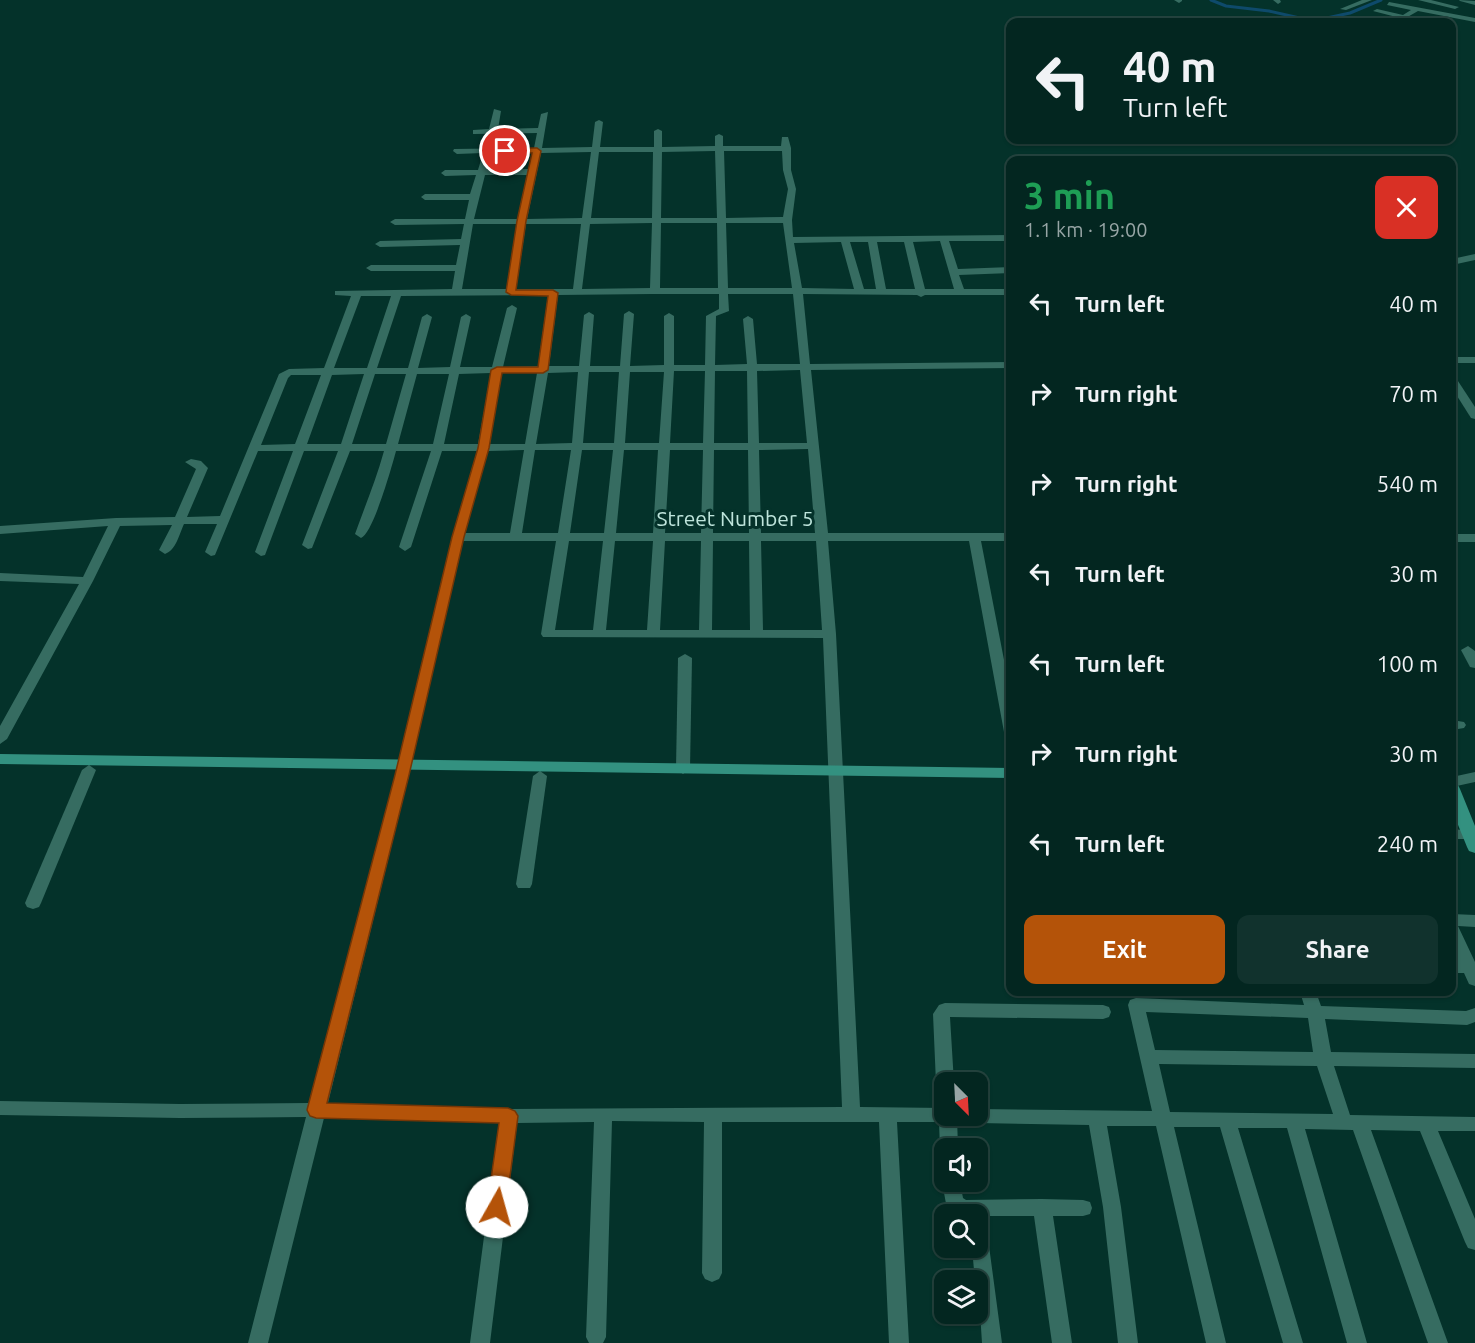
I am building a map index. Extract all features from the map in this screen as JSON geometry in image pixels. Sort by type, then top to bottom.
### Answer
[{"type":"street","points":[[1344,9],[1369,0]]},
{"type":"street","points":[[1421,0],[1475,12]]},
{"type":"street","points":[[1462,0],[1475,3]]},
{"type":"street","points":[[1389,4],[1475,20]]},
{"type":"street","points":[[1377,11],[1404,16],[1417,9]]},
{"type":"street","points":[[1442,18],[1446,15]]},
{"type":"street","points":[[493,132],[497,111]]},
{"type":"street","points":[[258,1343],[403,770],[458,537],[483,448],[511,300],[522,221],[545,114]]},
{"type":"street","points":[[578,292],[599,122]]},
{"type":"street","points":[[476,132],[541,130]]},
{"type":"street","points":[[655,292],[658,131]]},
{"type":"street","points":[[705,634],[709,369],[714,315],[724,311],[719,136]]},
{"type":"street","points":[[457,151],[720,148],[786,143],[787,170],[792,189],[787,220],[798,292],[829,634],[851,1113]]},
{"type":"street","points":[[456,293],[474,197],[488,151]]},
{"type":"street","points":[[445,173],[532,172]]},
{"type":"street","points":[[425,197],[474,197]]},
{"type":"street","points":[[395,222],[787,220]]},
{"type":"street","points":[[789,240],[1006,238]]},
{"type":"street","points":[[908,239],[921,294]]},
{"type":"street","points":[[944,239],[958,288]]},
{"type":"street","points":[[845,240],[860,293]]},
{"type":"street","points":[[872,240],[882,293]]},
{"type":"street","points":[[380,244],[466,242]]},
{"type":"street","points":[[1456,261],[1475,257]]},
{"type":"street","points":[[371,268],[459,268]]},
{"type":"street","points":[[953,272],[1006,270]]},
{"type":"street","points":[[338,293],[456,293],[511,300],[553,293],[578,292],[724,291],[921,294],[1006,284]]},
{"type":"street","points":[[958,288],[1006,292]]},
{"type":"street","points":[[261,552],[326,371],[357,293]]},
{"type":"street","points":[[308,545],[345,448],[397,293]]},
{"type":"street","points":[[514,537],[531,447],[553,293]]},
{"type":"street","points":[[599,634],[629,314]]},
{"type":"street","points":[[589,315],[577,447],[549,634],[829,634]]},
{"type":"street","points":[[653,634],[669,369],[669,316]]},
{"type":"street","points":[[361,534],[375,496],[380,491],[427,317]]},
{"type":"street","points":[[405,547],[438,448],[466,317]]},
{"type":"street","points":[[748,319],[752,367],[757,634]]},
{"type":"street","points":[[1456,360],[1475,360]]},
{"type":"street","points":[[211,552],[285,374],[326,371],[1006,365]]},
{"type":"street","points":[[1456,386],[1475,416]]},
{"type":"street","points":[[254,448],[812,446]]},
{"type":"street","points":[[165,550],[202,468],[197,463],[191,462]]},
{"type":"street","points":[[0,530],[116,522],[225,520]]},
{"type":"street","points":[[0,739],[87,581],[116,522]]},
{"type":"street","name":"Street Number 5","points":[[458,537],[1006,537]]},
{"type":"street","points":[[974,537],[1006,706]]},
{"type":"street","points":[[1456,538],[1475,538]]},
{"type":"street","points":[[0,578],[87,581]]},
{"type":"street","points":[[1468,650],[1475,664]]},
{"type":"street","points":[[683,769],[685,658]]},
{"type":"street","points":[[0,759],[540,776],[1006,773]]},
{"type":"street","points":[[0,768],[89,770],[683,769],[1006,783]]},
{"type":"street","points":[[33,903],[89,770]]},
{"type":"street","points":[[524,884],[540,776]]},
{"type":"street","points":[[1456,781],[1475,777]]},
{"type":"street","points":[[1456,800],[1473,841]]},
{"type":"street","points":[[1456,835],[1473,841]]},
{"type":"street","points":[[1456,920],[1475,921]]},
{"type":"street","points":[[1456,939],[1472,974]]},
{"type":"street","points":[[1456,968],[1472,974]]},
{"type":"street","points":[[1309,996],[1315,1012],[1323,1058],[1351,1122],[1438,1343]]},
{"type":"street","points":[[1216,1343],[1135,998],[1315,1012],[1467,1018],[1475,1015]]},
{"type":"street","points":[[944,1072],[941,1014],[945,1010],[1103,1012]]},
{"type":"street","points":[[1149,1057],[1475,1061]]},
{"type":"street","points":[[0,1108],[180,1111],[316,1110],[508,1116],[851,1113],[934,1115]]},
{"type":"street","points":[[596,1337],[603,1114]]},
{"type":"street","points":[[888,1114],[899,1343]]},
{"type":"street","points":[[712,1273],[713,1115]]},
{"type":"street","points":[[480,1343],[508,1116]]},
{"type":"street","points":[[988,1116],[1475,1124]]},
{"type":"street","points":[[1097,1118],[1112,1207],[1128,1343]]},
{"type":"street","points":[[1227,1120],[1293,1343]]},
{"type":"street","points":[[1294,1121],[1357,1343]]},
{"type":"street","points":[[1426,1123],[1475,1242]]},
{"type":"street","points":[[988,1213],[1042,1206],[1083,1208]]},
{"type":"street","points":[[1042,1206],[1062,1343]]},
{"type":"street","points":[[982,1258],[992,1343]]},
{"type":"waterway","points":[[1211,0],[1226,6],[1269,11],[1300,18]]},
{"type":"waterway","points":[[1327,18],[1350,13],[1381,0]]},
{"type":"route","points":[[497,1207],[508,1116],[316,1110],[402,775],[458,537],[483,448],[497,370],[543,370],[553,293],[511,292],[522,221],[537,151],[505,151]]}]
